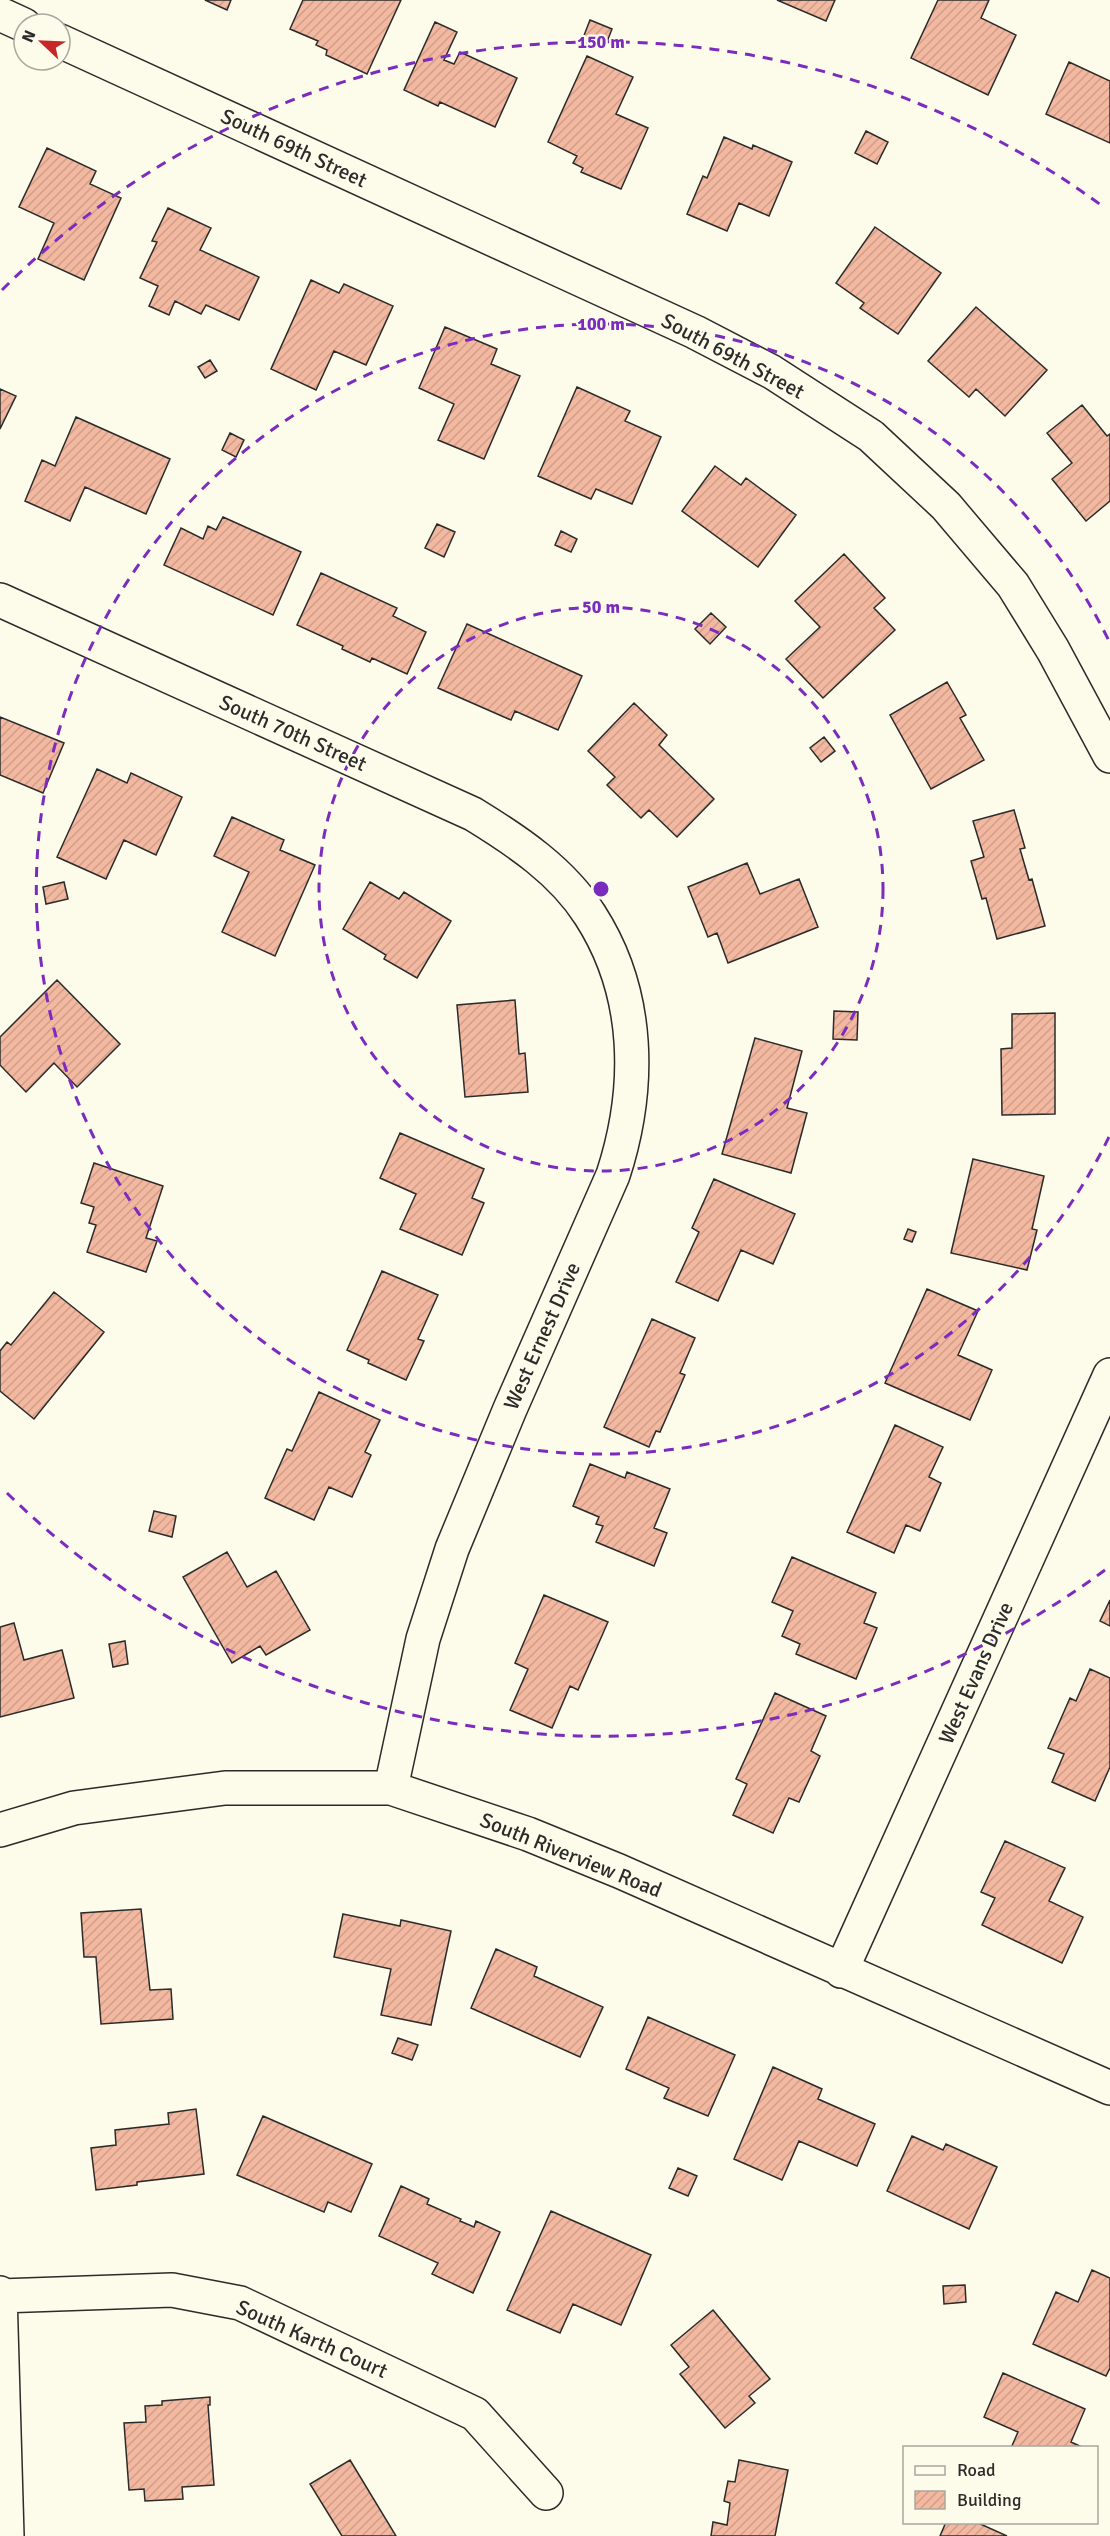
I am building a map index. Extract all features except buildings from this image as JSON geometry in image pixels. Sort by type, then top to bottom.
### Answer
[{"type":"street","name":"South 69th Street","points":[[72,46],[695,332],[772,372],[871,436],[946,506],[1013,585],[1053,651],[1110,756]]},
{"type":"street","name":"South 70th Street","points":[[0,600],[473,814],[513,838],[542,862],[569,890]]},
{"type":"street","name":"West Ernest Drive","points":[[391,1788],[423,1638],[452,1549],[510,1409],[613,1175],[625,1139],[633,1076],[632,1040],[624,997],[604,942],[590,914],[569,890]]},
{"type":"street","name":"West Evans Drive","points":[[841,1971],[1110,1375]]},
{"type":"street","name":"South Riverview Road","points":[[0,1830],[74,1808],[225,1788],[391,1788],[528,1834],[619,1871],[1110,2088]]},
{"type":"street","name":"South Karth Court","points":[[0,2294],[172,2290],[240,2303],[475,2414],[546,2493]]},
{"type":"street","points":[[0,2294],[7,2536]]}]
